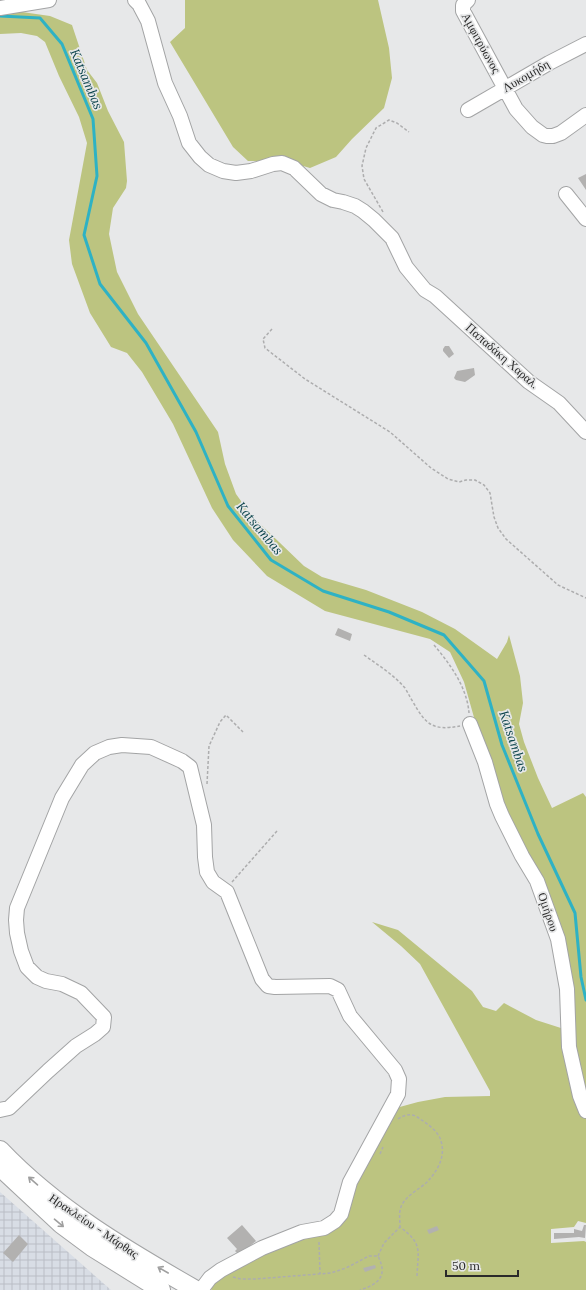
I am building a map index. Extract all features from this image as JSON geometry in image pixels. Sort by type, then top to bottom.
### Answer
[{"type":"main road","name":"Ηρακλείου - Μάρθας","points":[[0,1150],[28,1178],[56,1202],[109,1238],[196,1290]]},
{"type":"main road","name":"Ηρακλείου - Μάρθας","points":[[0,1167],[61,1224],[92,1247],[161,1290]]},
{"type":"street","points":[[0,8],[49,0]]},
{"type":"street","name":"Παπαδάκη Χαραλ.","points":[[135,0],[139,4],[148,21],[165,83],[180,116],[189,143],[200,157],[209,165],[223,171],[236,173],[251,171],[273,164],[282,163],[294,168],[322,194],[333,200],[355,206],[363,211],[392,238],[406,266],[425,290],[435,296],[528,382],[559,403],[586,432]]},
{"type":"street","name":"Αμφιτρύωνος","points":[[468,0],[463,5],[463,11],[505,88]]},
{"type":"street","name":"Λυκομήδη","points":[[468,110],[549,63],[586,44]]},
{"type":"street","points":[[505,88],[516,109],[523,118],[538,132],[547,136],[553,136],[561,133],[586,115]]},
{"type":"street","points":[[566,194],[586,219]]},
{"type":"street","name":"Ομήρου","points":[[470,724],[485,762],[502,816],[537,881],[558,939],[567,989],[567,1029],[570,1053],[580,1096],[586,1111]]},
{"type":"street","points":[[0,1110],[9,1108],[71,1051],[103,1027],[104,1017],[97,1007],[81,993],[62,984],[46,982],[27,967],[21,951],[17,933],[17,908],[62,798],[82,765],[95,753],[109,747],[122,745],[152,747],[182,761],[190,767],[204,825],[207,872],[213,882],[227,892],[262,979],[268,986],[330,986],[338,990],[350,1016],[395,1070],[400,1079],[398,1094],[350,1182],[340,1214],[335,1221],[324,1228],[302,1232],[262,1248],[226,1267],[210,1278],[200,1290]]},
{"type":"path","points":[[384,212],[364,179],[362,166],[366,148],[376,128],[389,120],[397,123],[409,132]]},
{"type":"path","points":[[272,330],[263,339],[265,348],[305,379],[390,432],[431,468],[448,479],[459,482],[475,480],[484,485],[490,493],[494,517],[498,528],[506,539],[558,585],[586,598]]},
{"type":"path","points":[[364,655],[405,688],[412,702],[431,725],[442,729],[470,724],[468,707],[461,686],[452,669],[434,644]]},
{"type":"path","points":[[207,790],[209,746],[220,722],[226,715],[243,732]]},
{"type":"path","points":[[225,891],[277,831]]},
{"type":"path","points":[[378,1256],[384,1243],[400,1227],[399,1211],[403,1202],[436,1173],[440,1163],[442,1150],[441,1140],[435,1131],[413,1114],[402,1116],[395,1122]]},
{"type":"path","points":[[378,1156],[382,1151],[384,1144]]},
{"type":"path","points":[[400,1227],[416,1242],[419,1250],[417,1276]]},
{"type":"path","points":[[319,1240],[320,1274]]},
{"type":"path","points":[[226,1267],[232,1276],[241,1279],[320,1274],[331,1273],[346,1268],[369,1256],[378,1256]]},
{"type":"path","points":[[360,1290],[376,1284],[382,1275],[381,1262],[378,1256]]},
{"type":"shaded area","points":[[0,1192],[111,1290],[0,1290]]},
{"type":"green space","points":[[185,0],[378,0],[389,48],[392,78],[384,108],[336,157],[310,168],[276,158],[263,161],[248,161],[233,147],[170,42],[185,28]]},
{"type":"green space","points":[[0,12],[22,12],[50,16],[72,25],[87,70],[97,83],[108,111],[124,142],[127,181],[126,188],[113,208],[109,234],[117,272],[138,314],[218,432],[225,464],[236,494],[251,515],[304,566],[322,577],[366,590],[422,612],[455,629],[497,659],[507,642],[509,635],[520,676],[523,703],[519,724],[524,742],[538,778],[552,808],[583,793],[586,797],[586,1100],[577,1070],[569,982],[477,728],[464,682],[450,652],[430,639],[325,611],[267,576],[233,540],[212,508],[173,424],[142,372],[127,353],[111,347],[90,313],[72,264],[69,240],[87,143],[79,117],[59,76],[45,42],[37,36],[21,33],[0,34]]},
{"type":"green space","points":[[372,922],[398,930],[472,991],[483,1007],[496,1011],[504,1003],[536,1020],[564,1029],[586,1119],[586,1223],[578,1221],[574,1227],[551,1229],[551,1243],[586,1242],[586,1290],[212,1290],[209,1288],[211,1283],[264,1251],[330,1229],[396,1108],[445,1097],[490,1096],[490,1091],[420,964]]},
{"type":"building","points":[[586,174],[586,190],[578,178]]},
{"type":"building","points":[[445,346],[449,346],[454,354],[449,358],[443,351]]},
{"type":"building","points":[[474,368],[475,375],[465,382],[454,378],[457,371]]},
{"type":"building","points":[[338,628],[352,634],[350,641],[335,635]]},
{"type":"building","points":[[242,1225],[256,1241],[239,1255],[235,1251],[237,1249],[227,1238]]},
{"type":"building","points":[[584,1225],[586,1225],[585,1238],[554,1239],[554,1233],[574,1233],[574,1229],[582,1231]]},
{"type":"building","points":[[437,1226],[439,1230],[429,1234],[427,1230]]},
{"type":"building","points":[[19,1235],[28,1244],[13,1262],[3,1253]]},
{"type":"building","points":[[375,1265],[376,1268],[365,1272],[363,1268]]},
{"type":"waterway","name":"Katsambas","points":[[0,16],[40,18],[62,44],[93,119],[97,176],[84,235],[100,284],[146,343],[196,432],[228,506],[271,560],[323,591],[389,612],[444,635],[484,681],[502,745],[538,834],[575,913],[581,977],[586,1000]]}]
